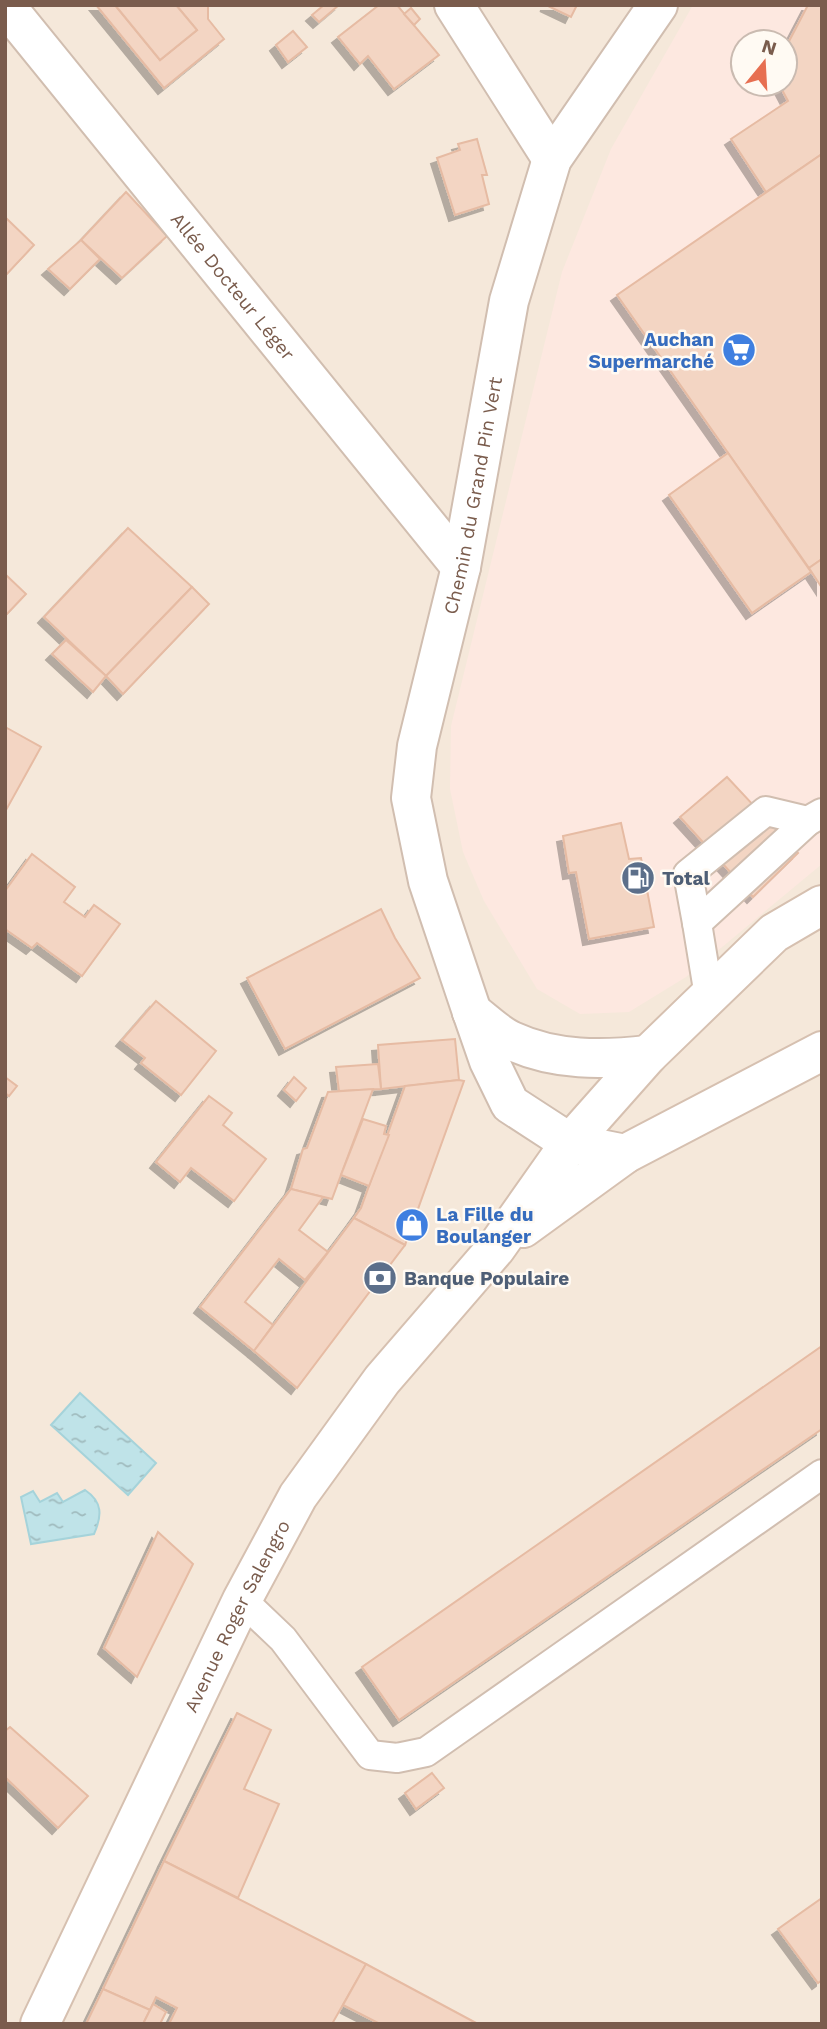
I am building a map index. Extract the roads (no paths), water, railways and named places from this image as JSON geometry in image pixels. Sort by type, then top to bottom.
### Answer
[{"type":"street","name":"Allée Docteur Léger","points":[[5,5],[461,567]]},
{"type":"street","points":[[454,5],[552,159]]},
{"type":"street","name":"Chemin du Grand Pin Vert","points":[[570,1143],[510,1104],[489,1060],[428,881],[411,798],[417,746],[461,567],[509,301],[552,159],[658,5]]},
{"type":"street","points":[[496,1248],[570,1143],[648,1055],[774,933],[822,905]]},
{"type":"street","points":[[471,1012],[512,1041],[561,1055],[597,1060],[648,1055]]},
{"type":"street","points":[[496,1248],[625,1154],[822,1051]]},
{"type":"street","points":[[570,1143],[625,1154]]},
{"type":"street","name":"Avenue Roger Salengro","points":[[40,2024],[242,1600],[298,1496],[382,1380],[496,1248]]},
{"type":"lane","points":[[709,996],[688,874],[766,811],[815,817]]},
{"type":"lane","points":[[697,923],[815,817]]},
{"type":"lane","points":[[242,1600],[283,1639],[370,1755],[397,1758],[426,1752],[822,1474]]},
{"type":"water","points":[[80,1393],[156,1463],[128,1495],[51,1425]]},
{"type":"water","points":[[85,1490],[98,1504],[99,1515],[94,1534],[31,1544],[21,1497],[33,1491],[40,1502],[57,1493],[63,1502]]},
{"type":"place","name":"Auchan Supermarché","points":[[739,350]]},
{"type":"place","name":"Total","points":[[638,878]]},
{"type":"place","name":"La Fille du Boulanger","points":[[412,1225]]},
{"type":"place","name":"Banque Populaire","points":[[380,1278]]}]
